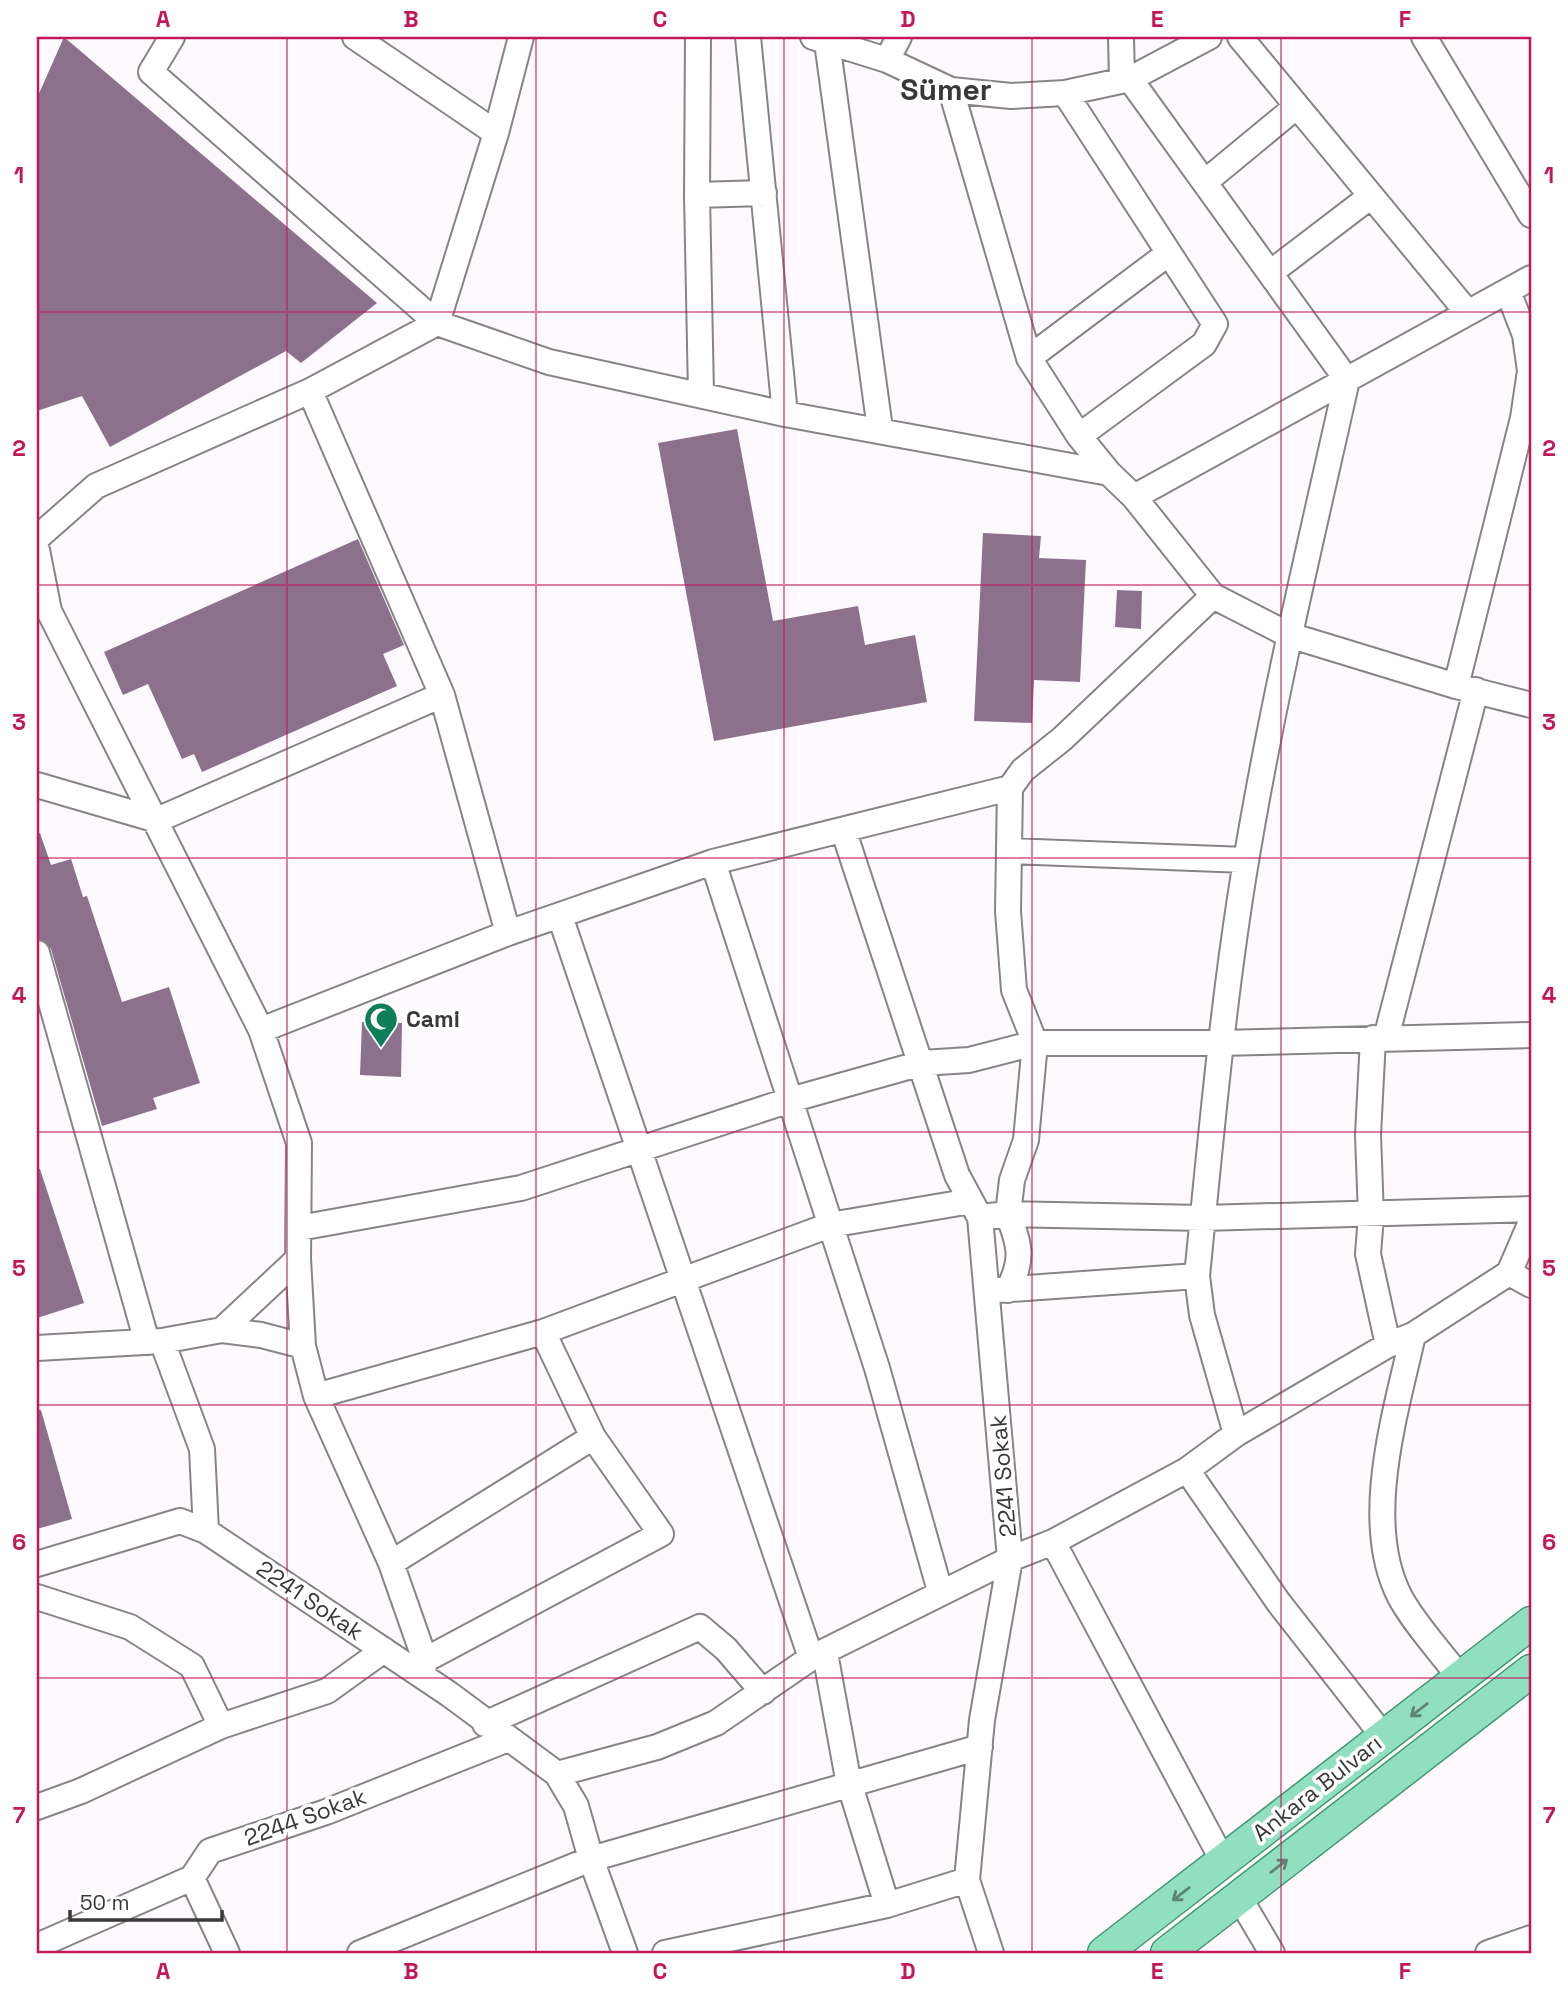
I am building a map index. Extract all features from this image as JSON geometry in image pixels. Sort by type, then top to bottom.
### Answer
[{"type":"main road","name":"Ankara Bulvarı","points":[[1104,1953],[1531,1623]]},
{"type":"main road","name":"Ankara Bulvarı","points":[[1167,1953],[1529,1677]]},
{"type":"street","points":[[172,37],[151,72],[437,323],[549,362],[785,414],[880,429],[1109,473]]},
{"type":"street","points":[[355,37],[496,133]]},
{"type":"street","points":[[37,538],[96,486],[310,391],[437,323],[496,133],[521,37]]},
{"type":"street","points":[[698,37],[696,195],[701,394]]},
{"type":"street","points":[[748,37],[785,414]]},
{"type":"street","points":[[887,60],[899,37]]},
{"type":"street","points":[[1121,37],[1126,80],[1205,182],[1347,380],[1289,635],[1246,860],[1219,1043],[1197,1276],[1202,1315],[1237,1434]]},
{"type":"street","points":[[880,429],[820,39],[887,60],[951,90],[1011,96],[1065,93],[1126,80],[1209,37]]},
{"type":"street","points":[[1240,37],[1468,313]]},
{"type":"street","points":[[1424,37],[1531,215]]},
{"type":"street","points":[[951,90],[1028,358],[1079,436],[1109,473],[1134,497],[1213,596],[1289,635],[1531,705]]},
{"type":"street","points":[[1065,93],[1215,324],[1204,344],[1079,436]]},
{"type":"street","points":[[1205,182],[1297,106]]},
{"type":"street","points":[[696,195],[764,193]]},
{"type":"street","points":[[1270,273],[1371,196]]},
{"type":"street","points":[[1028,358],[1169,253]]},
{"type":"street","points":[[1134,497],[1531,278]]},
{"type":"street","points":[[1388,1345],[1368,1254],[1371,1216],[1368,1135],[1379,1038],[1466,688],[1523,418],[1530,371],[1525,335],[1508,291]]},
{"type":"street","points":[[310,391],[442,695],[508,933]]},
{"type":"street","points":[[37,550],[49,611],[261,1030],[299,1143],[298,1259],[303,1346],[316,1396],[391,1563],[424,1668],[661,1534],[593,1437],[543,1332]]},
{"type":"street","points":[[997,1290],[1020,1267],[1018,1240],[1008,1214],[1012,1180],[1026,1140],[1035,1043],[1014,990],[1008,911],[1010,788],[1023,770],[1062,739],[1213,596]]},
{"type":"street","points":[[37,785],[157,820],[442,695]]},
{"type":"street","points":[[261,1030],[508,933],[713,862],[844,832],[1010,788]]},
{"type":"street","points":[[844,832],[957,1175],[976,1209]]},
{"type":"street","points":[[1009,851],[1246,860]]},
{"type":"street","points":[[713,862],[877,1368],[940,1591]]},
{"type":"street","points":[[560,916],[639,1151],[818,1655],[850,1787],[887,1906]]},
{"type":"street","points":[[37,953],[154,1341],[202,1449],[206,1531]]},
{"type":"street","points":[[299,1228],[521,1188],[790,1101],[922,1063],[969,1060],[1035,1043],[1219,1043],[1531,1035]]},
{"type":"street","points":[[316,1396],[543,1332],[830,1225],[976,1209],[1008,1214],[1203,1218],[1371,1216],[1531,1209]]},
{"type":"street","name":"2241 Sokak","points":[[557,1774],[657,1747],[716,1723],[818,1655],[940,1591],[1010,1559],[997,1290],[976,1209]]},
{"type":"street","points":[[992,1953],[967,1880],[979,1747],[1010,1559],[1053,1542],[1187,1470],[1237,1434],[1388,1345],[1413,1335],[1509,1273],[1531,1222]]},
{"type":"street","points":[[222,1330],[298,1259]]},
{"type":"street","points":[[1509,1273],[1531,1286]]},
{"type":"street","points":[[997,1290],[1197,1276]]},
{"type":"street","points":[[37,1348],[154,1341],[222,1330],[261,1335],[303,1346]]},
{"type":"street","points":[[1413,1335],[1386,1466],[1382,1505],[1389,1564],[1400,1597],[1460,1678]]},
{"type":"street","points":[[391,1563],[593,1437]]},
{"type":"street","points":[[1187,1470],[1279,1603],[1384,1737]]},
{"type":"street","name":"2241 Sokak","points":[[37,1564],[180,1521],[206,1531],[384,1650],[424,1668],[485,1724],[557,1774],[576,1806],[591,1859],[625,1953]]},
{"type":"street","points":[[1053,1542],[1223,1861]]},
{"type":"street","points":[[37,1597],[130,1627],[192,1666],[221,1726]]},
{"type":"street","points":[[485,1724],[700,1627],[726,1649],[762,1692]]},
{"type":"street","points":[[37,1807],[80,1791],[221,1726],[327,1691],[384,1650]]},
{"type":"street","name":"2244 Sokak","points":[[191,1878],[210,1851],[326,1811],[508,1739]]},
{"type":"street","points":[[360,1953],[394,1947],[591,1859],[850,1787],[979,1747]]},
{"type":"street","points":[[37,1946],[191,1878],[227,1953]]},
{"type":"street","points":[[665,1953],[887,1906],[967,1880]]},
{"type":"street","points":[[1239,1897],[1272,1953]]},
{"type":"street","points":[[1488,1953],[1531,1938]]},
{"type":"building","points":[[64,37],[377,303],[301,363],[286,351],[110,447],[82,396],[37,411],[37,98]]},
{"type":"building","points":[[737,429],[773,621],[858,606],[865,645],[915,635],[927,702],[714,741],[658,443]]},
{"type":"building","points":[[983,533],[1041,536],[1039,558],[1086,560],[1080,682],[1034,680],[1032,723],[974,721]]},
{"type":"building","points":[[358,539],[404,645],[383,654],[397,686],[202,772],[194,754],[182,759],[148,684],[123,695],[104,652]]},
{"type":"building","points":[[1117,590],[1142,591],[1141,629],[1115,627]]},
{"type":"building","points":[[40,833],[51,865],[71,859],[83,897],[87,896],[122,1002],[169,987],[200,1083],[153,1098],[157,1109],[102,1126],[51,949],[39,939],[37,930],[37,834]]},
{"type":"building","name":"Cami","points":[[362,1022],[402,1023],[401,1077],[360,1075]]},
{"type":"building","points":[[37,1169],[40,1169],[84,1303],[37,1318]]},
{"type":"building","points":[[37,1410],[41,1410],[72,1519],[37,1529]]},
{"type":"place","name":"Cami","points":[[381,1049]]},
{"type":"district","name":"Sümer","points":[[946,90]]}]
